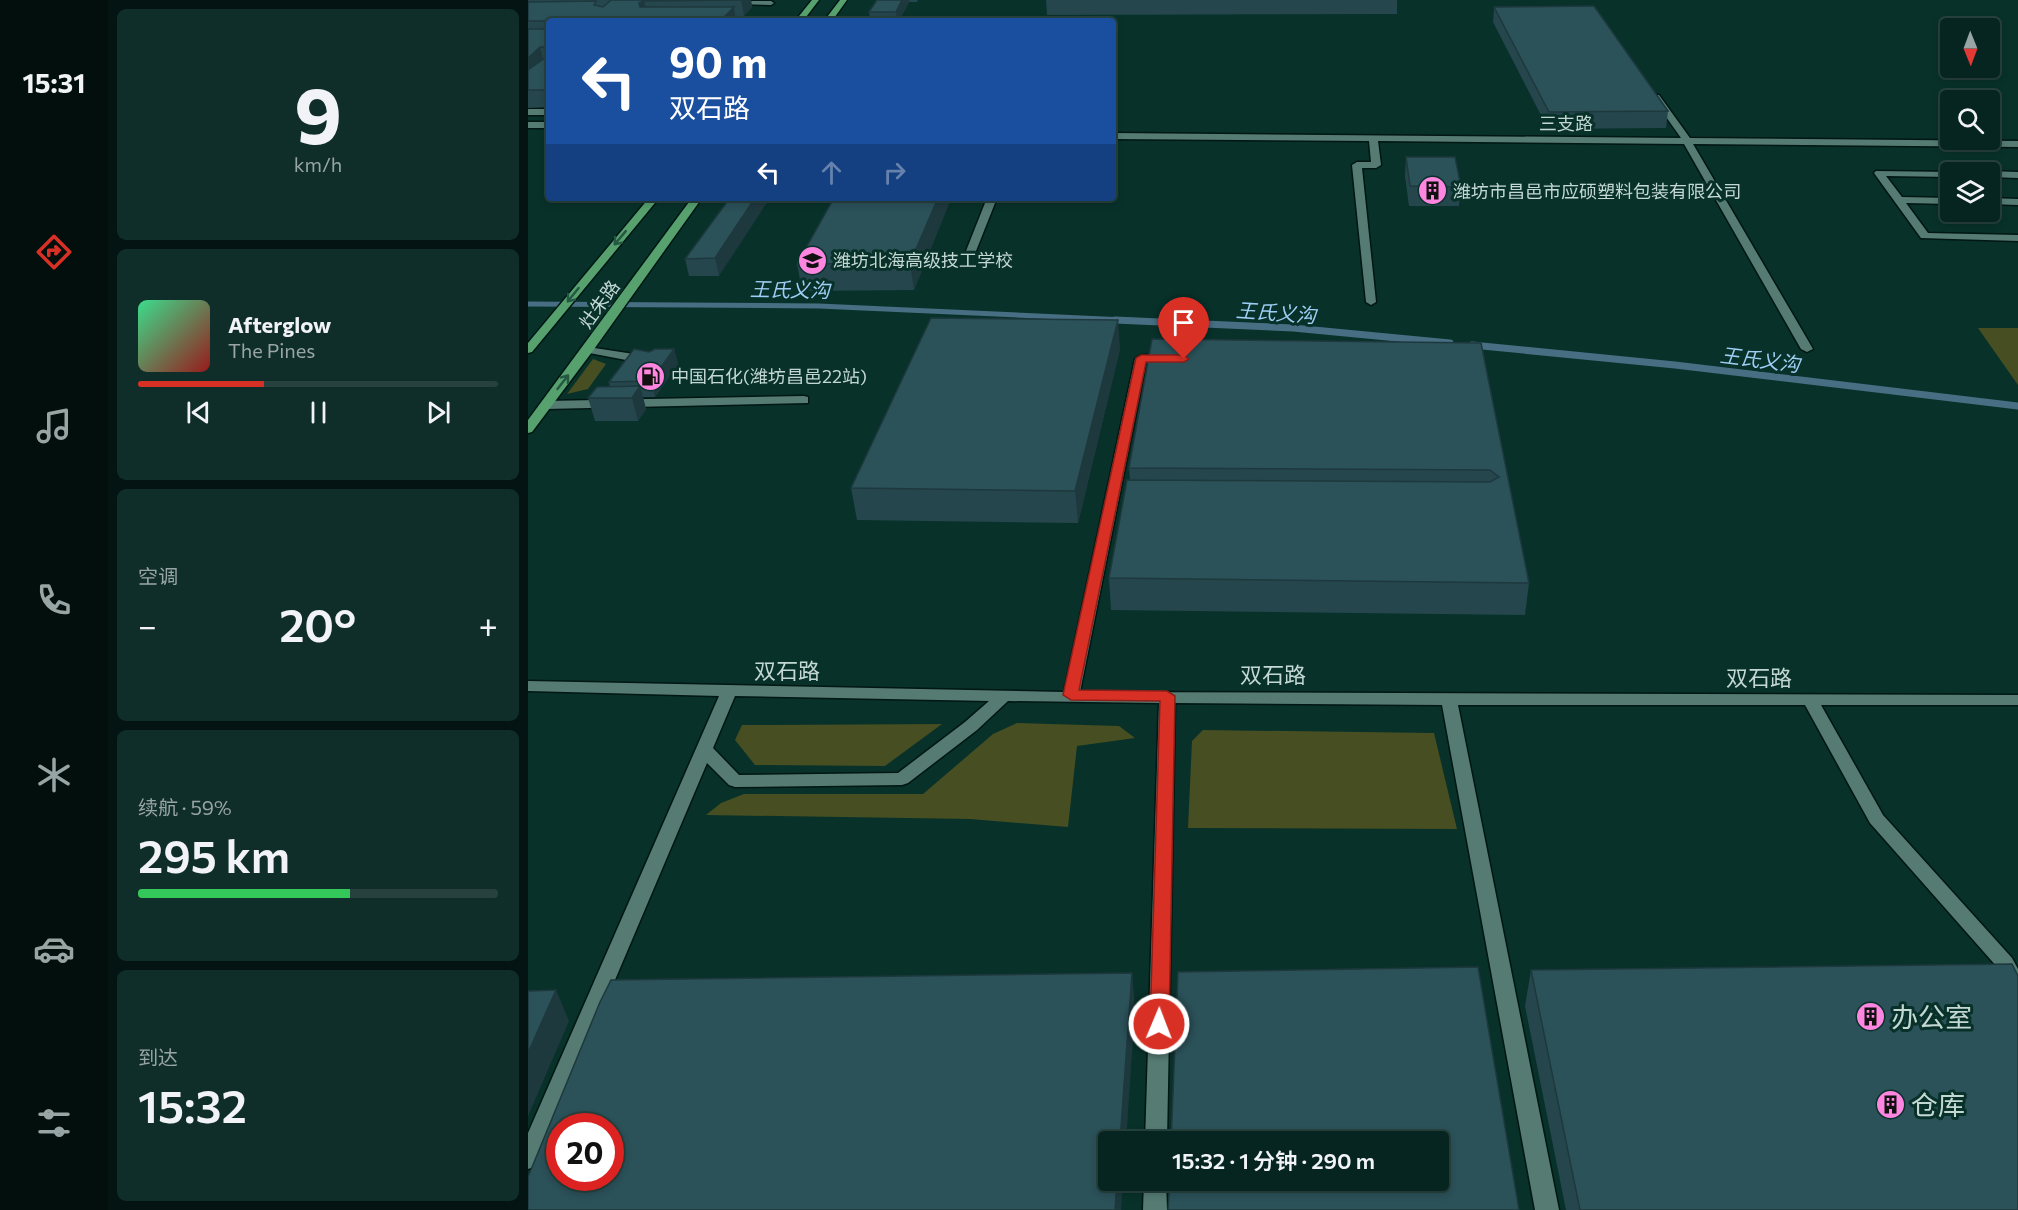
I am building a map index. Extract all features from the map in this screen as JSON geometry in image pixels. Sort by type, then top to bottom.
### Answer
[{"type":"main road","points":[[801,18],[816,0]]},
{"type":"main road","points":[[830,18],[844,0]]},
{"type":"main road","name":"灶朱路","points":[[528,350],[651,201]]},
{"type":"main road","name":"灶朱路","points":[[528,429],[695,201]]},
{"type":"street","points":[[723,3],[772,1]]},
{"type":"street","points":[[758,18],[772,1]]},
{"type":"street","points":[[1652,92],[1687,141],[1807,349]]},
{"type":"street","points":[[528,112],[546,112]]},
{"type":"street","points":[[528,125],[546,125]]},
{"type":"street","name":"三支路","points":[[1116,136],[2018,144]]},
{"type":"street","points":[[1371,302],[1357,165],[1376,165],[1373,138]]},
{"type":"street","points":[[1940,174],[1879,173],[1925,236],[2018,238]]},
{"type":"street","points":[[2000,174],[2018,175]]},
{"type":"street","points":[[1898,200],[1940,201]]},
{"type":"street","points":[[971,251],[991,201]]},
{"type":"street","points":[[2000,201],[2018,202]]},
{"type":"street","points":[[588,350],[653,361]]},
{"type":"street","points":[[1071,695],[1116,505],[1141,358],[1175,359]]},
{"type":"street","points":[[546,405],[804,400]]},
{"type":"street","name":"双石路","points":[[528,686],[729,692],[2018,700]]},
{"type":"street","points":[[528,1159],[729,692]]},
{"type":"street","points":[[705,749],[735,781],[902,779],[971,726],[1006,694]]},
{"type":"street","points":[[1156,1131],[1167,696]]},
{"type":"street","points":[[1449,698],[1547,1210]]},
{"type":"street","points":[[1810,700],[1876,819],[2005,963],[2018,988]]},
{"type":"street","points":[[1155,1191],[1155,1210]]},
{"type":"green space","points":[[1978,328],[2018,328],[2018,385]]},
{"type":"green space","points":[[593,359],[606,364],[588,389],[567,394]]},
{"type":"green space","points":[[1017,723],[1119,726],[1135,738],[1077,746],[1068,827],[970,819],[706,815],[721,803],[744,794],[923,794],[993,734]]},
{"type":"green space","points":[[942,724],[885,766],[755,765],[735,740],[742,725]]},
{"type":"green space","points":[[1203,730],[1434,733],[1457,829],[1188,828],[1192,741]]},
{"type":"building","points":[[611,0],[741,0],[644,1],[639,3],[640,7],[734,7],[723,18],[546,18],[546,21],[528,21],[528,2],[596,1],[594,5],[603,7]]},
{"type":"building","points":[[877,0],[902,0],[896,12],[869,12]]},
{"type":"building","points":[[1594,6],[1668,111],[1549,112],[1494,7]]},
{"type":"building","points":[[546,21],[546,47],[540,47],[528,58],[528,29],[545,29]]},
{"type":"building","points":[[546,57],[546,90],[528,90],[528,70]]},
{"type":"building","points":[[1406,157],[1455,157],[1461,187],[1410,186]]},
{"type":"building","points":[[728,201],[753,201],[715,258],[685,259]]},
{"type":"building","points":[[832,201],[937,201],[910,263],[797,264]]},
{"type":"building","points":[[931,318],[1118,320],[1075,491],[851,488]]},
{"type":"building","points":[[1152,339],[1481,343],[1529,583],[1109,578],[1127,480],[1490,482],[1499,477],[1490,470],[1129,468]]},
{"type":"building","points":[[634,349],[649,352],[655,349],[674,349],[651,381],[609,382]]},
{"type":"building","points":[[640,386],[632,398],[588,398],[597,387]]},
{"type":"building","points":[[2012,964],[2018,976],[2018,1210],[1580,1210],[1531,970]]},
{"type":"building","points":[[1478,967],[1519,1210],[1168,1210],[1169,1191],[1449,1191],[1449,1131],[1171,1131],[1178,972]]},
{"type":"building","points":[[1132,973],[1121,1131],[1098,1131],[1098,1191],[1116,1191],[1115,1210],[528,1210],[528,1177],[546,1133],[546,1191],[624,1191],[624,1113],[554,1113],[611,980]]},
{"type":"building","points":[[556,990],[528,1053],[528,991]]},
{"type":"waterway","name":"王氏义沟","points":[[528,304],[819,306],[1147,321]]},
{"type":"waterway","name":"王氏义沟","points":[[1115,320],[1293,328],[1450,343]]},
{"type":"waterway","name":"王氏义沟","points":[[1472,345],[1675,365],[2018,406]]},
{"type":"place","name":"潍坊市昌邑市应硕塑料包装有限公司","points":[[1432,191]]},
{"type":"place","name":"潍坊北海高级技工学校","points":[[812,260]]},
{"type":"place","name":"中国石化(潍坊昌邑22站)","points":[[650,376]]},
{"type":"place","name":"办公室","points":[[1870,1016]]},
{"type":"place","name":"仓库","points":[[1890,1104]]},
{"type":"route","points":[[1159,1024],[1167,696],[1071,695],[1141,358],[1184,359]]}]
